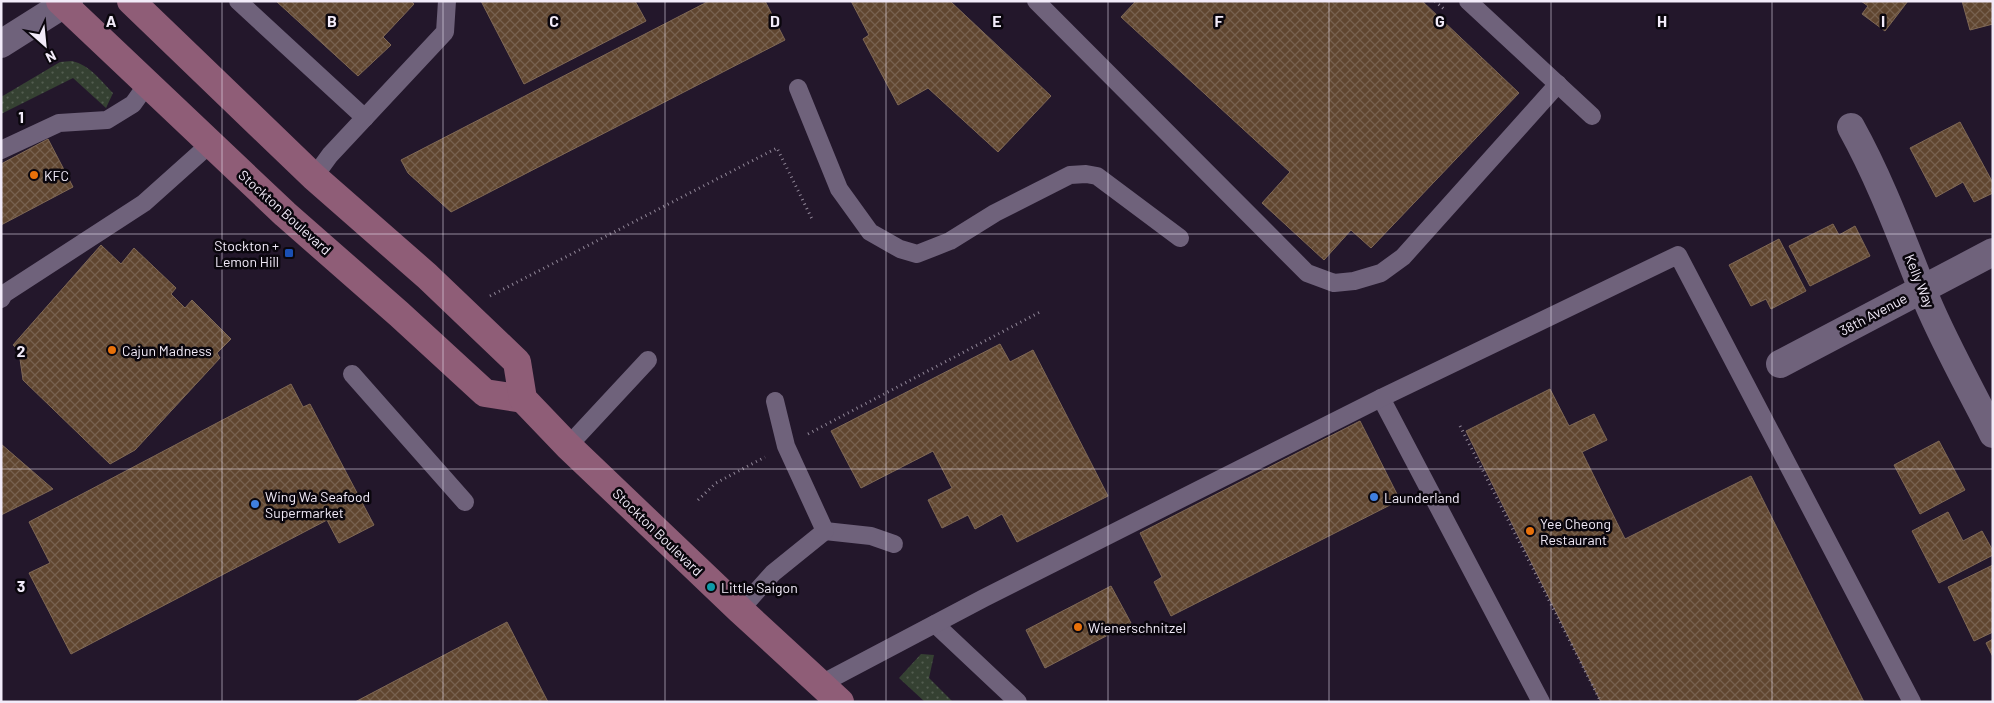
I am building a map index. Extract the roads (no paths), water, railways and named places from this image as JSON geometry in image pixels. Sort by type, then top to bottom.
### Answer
[{"type":"main road","points":[[131,1],[314,177],[427,276],[517,362],[523,399]]},
{"type":"main road","name":"Stockton Boulevard","points":[[64,2],[285,214],[399,314],[485,393],[523,399],[568,446],[740,610],[831,693]]},
{"type":"street","points":[[1,44],[64,2]]},
{"type":"street","name":"Kelly Way","points":[[1851,127],[1868,156],[1886,196],[1922,288],[1993,434]]},
{"type":"street","name":"38th Avenue","points":[[1780,364],[1993,252]]},
{"type":"lane","points":[[238,1],[365,118]]},
{"type":"lane","points":[[314,177],[330,155],[445,32],[447,1]]},
{"type":"lane","points":[[1036,1],[1307,273],[1334,283],[1354,281],[1381,273],[1403,257],[1558,84]]},
{"type":"lane","points":[[1468,1],[1592,116]]},
{"type":"lane","points":[[1,150],[59,123],[107,120],[133,104],[148,83]]},
{"type":"lane","points":[[798,88],[839,189],[870,232],[900,249],[917,254],[926,251],[950,241],[995,213],[1070,175],[1086,174],[1098,176],[1180,238]]},
{"type":"lane","points":[[2,294],[144,203],[210,144]]},
{"type":"lane","points":[[831,693],[936,624],[984,598],[1381,398],[1678,255],[1912,702]]},
{"type":"lane","points":[[568,446],[648,360]]},
{"type":"lane","points":[[352,374],[465,502]]},
{"type":"lane","points":[[1381,398],[1541,702]]},
{"type":"lane","points":[[775,400],[786,446],[825,531]]},
{"type":"lane","points":[[740,610],[773,573],[825,531],[871,536],[894,544]]},
{"type":"lane","points":[[936,624],[1018,702]]},
{"type":"place","name":"KFC","points":[[34,175]]},
{"type":"place","name":"Stockton + Lemon Hill","points":[[289,253]]},
{"type":"place","name":"Cajun Madness","points":[[112,350]]},
{"type":"place","name":"Launderland","points":[[1374,497]]},
{"type":"place","name":"Wing Wa Seafood Supermarket","points":[[255,504]]},
{"type":"place","name":"Yee Cheong Restaurant","points":[[1530,531]]},
{"type":"place","name":"Little Saigon","points":[[711,587]]},
{"type":"place","name":"Wienerschnitzel","points":[[1078,627]]}]
